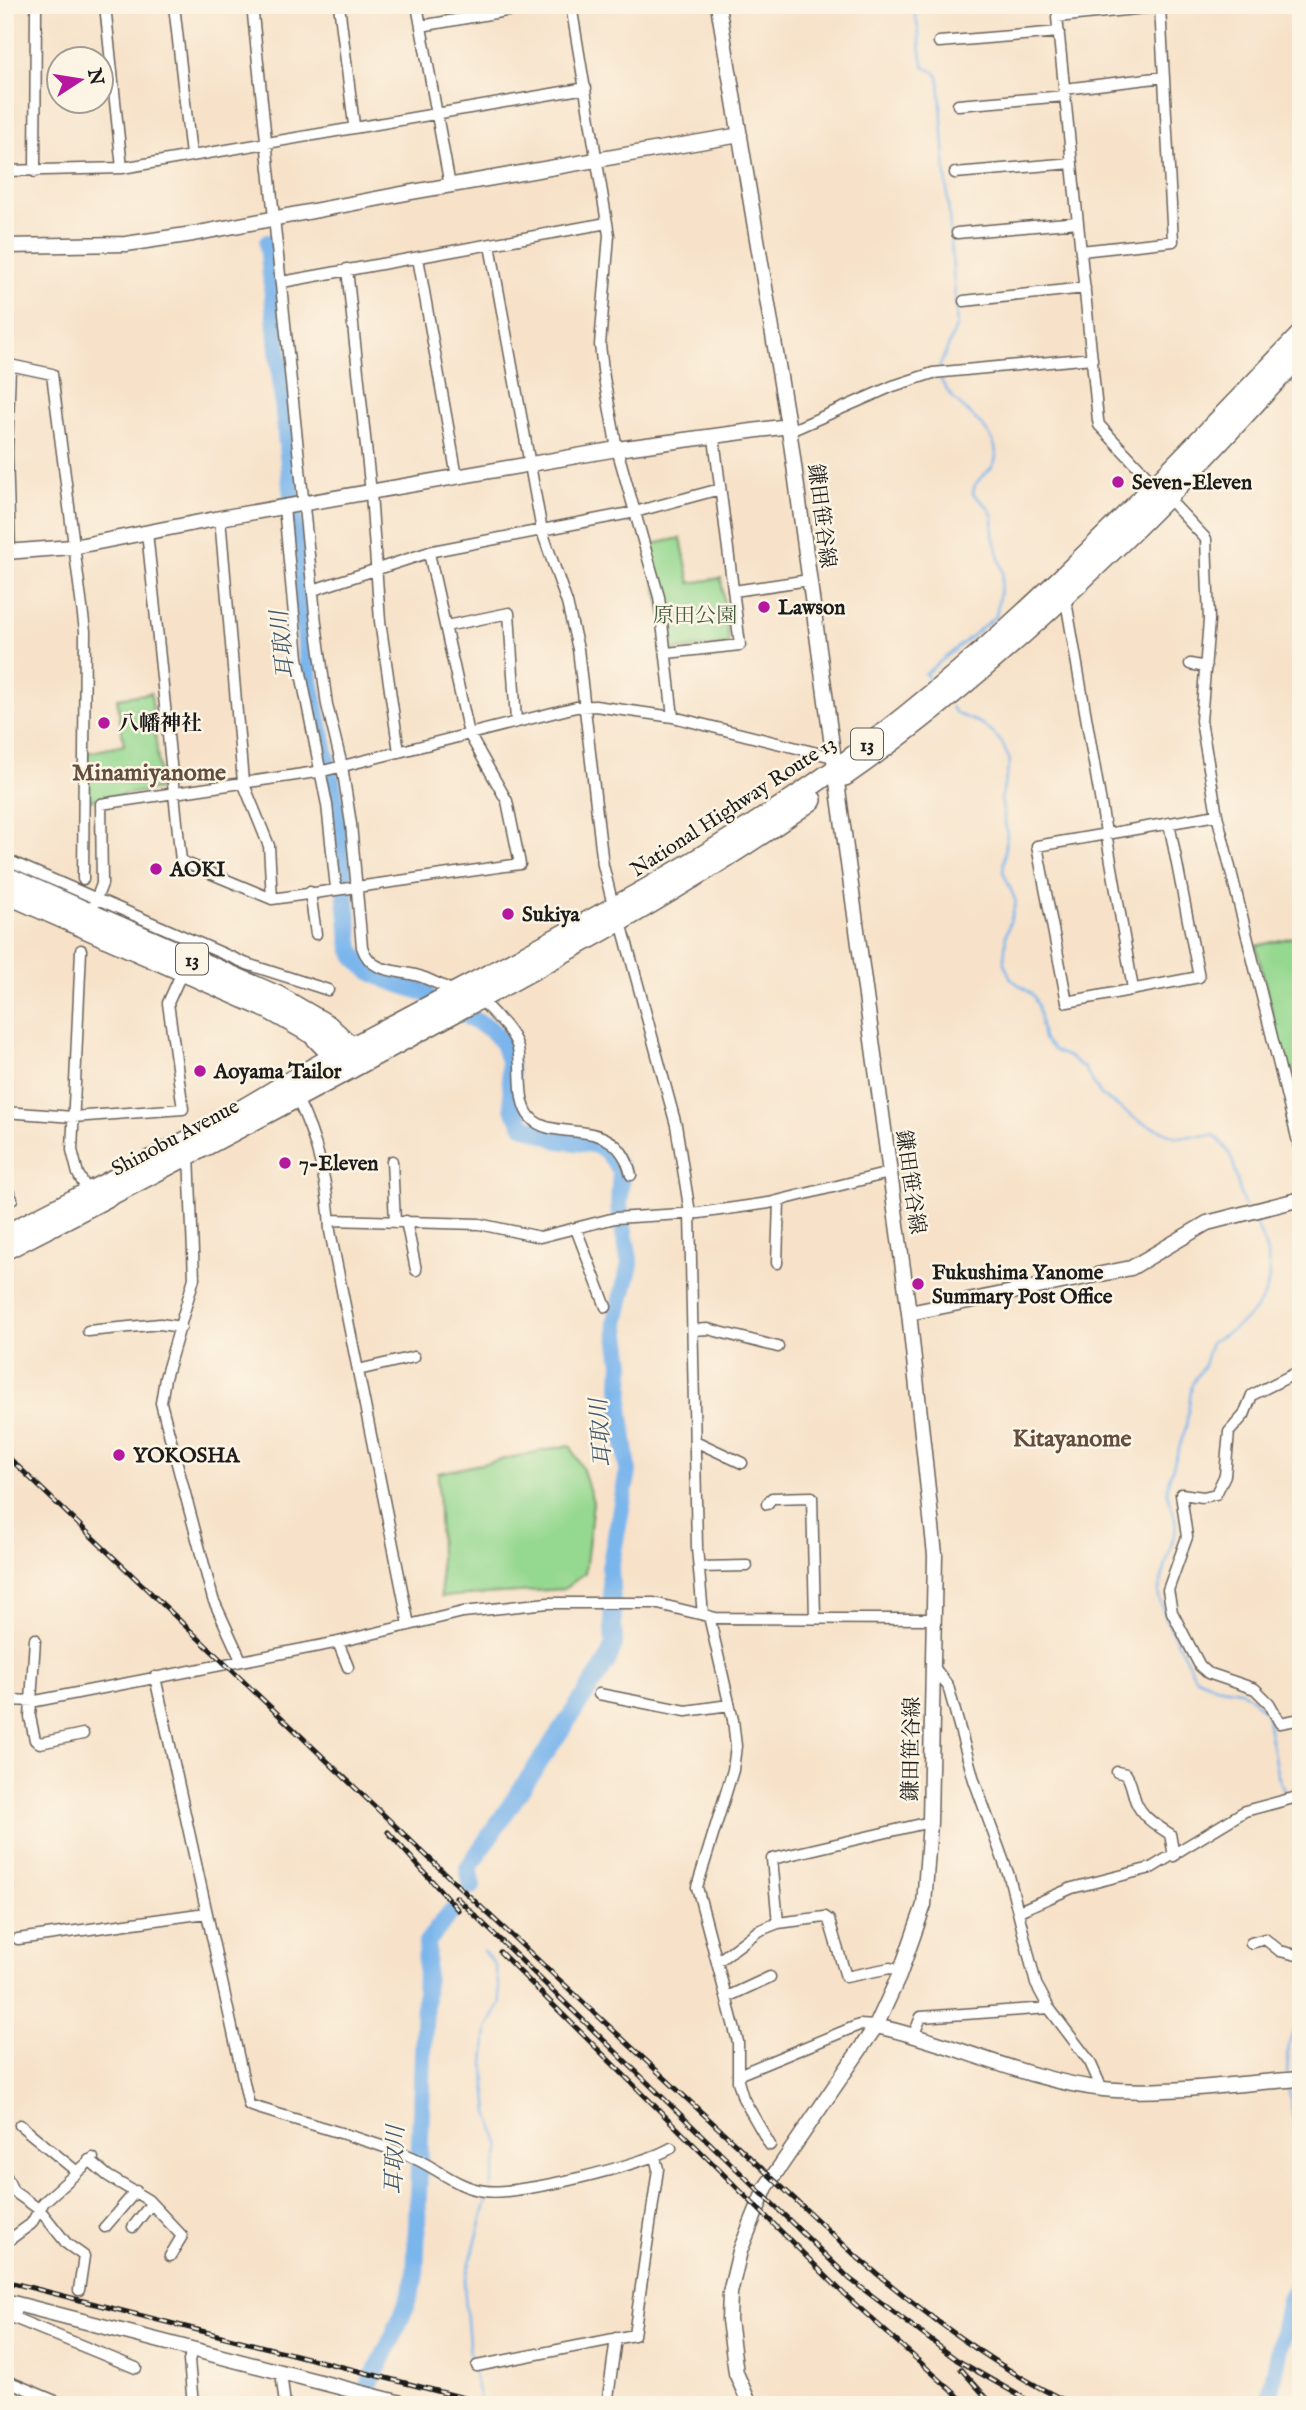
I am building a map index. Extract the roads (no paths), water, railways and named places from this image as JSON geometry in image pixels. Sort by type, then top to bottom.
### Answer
[{"type":"highway","name":"National Highway Route 13","points":[[359,1054],[480,999],[618,916],[673,876],[965,684],[1065,596],[1301,334]]},
{"type":"highway","name":"National Highway Route 13","points":[[835,769],[949,678],[1162,491],[1301,355]]},
{"type":"highway","name":"13","points":[[5,876],[90,915],[243,972],[328,1025],[359,1054]]},
{"type":"highway","name":"13","points":[[5,893],[279,1015],[312,1034],[341,1063]]},
{"type":"highway","name":"National Highway Route 13","points":[[359,1054],[456,992],[618,916]]},
{"type":"highway","name":"Shinobu Avenue","points":[[5,1250],[190,1139],[359,1054]]},
{"type":"highway","name":"Shinobu Avenue","points":[[5,1235],[189,1154],[297,1099],[341,1063]]},
{"type":"street","points":[[35,172],[36,5]]},
{"type":"street","points":[[105,5],[122,167]]},
{"type":"street","points":[[174,5],[191,155]]},
{"type":"street","points":[[252,5],[282,282],[294,506],[298,658],[327,805],[362,947],[370,962],[384,970],[426,979],[456,992]]},
{"type":"street","points":[[339,5],[354,125]]},
{"type":"street","points":[[417,5],[434,111],[450,186]]},
{"type":"street","points":[[421,26],[541,5]]},
{"type":"street","points":[[571,5],[607,223],[609,247],[600,345],[617,449],[659,597],[673,717]]},
{"type":"street","name":"鎌田笹谷線","points":[[718,5],[789,429],[909,1313],[932,1506],[934,1619],[930,1822],[924,1905],[901,1971],[876,2026],[766,2187],[740,2251],[730,2294],[729,2320],[736,2373],[750,2405]]},
{"type":"street","points":[[1174,5],[1057,18],[1099,425],[1206,539],[1209,620],[1201,721],[1217,814],[1301,1154]]},
{"type":"street","points":[[1081,251],[1173,241],[1160,7]]},
{"type":"street","points":[[939,42],[1059,32]]},
{"type":"street","points":[[958,105],[1164,77]]},
{"type":"street","points":[[5,171],[122,167],[434,111],[586,88]]},
{"type":"street","points":[[5,246],[126,244],[740,135]]},
{"type":"street","points":[[955,173],[1072,163]]},
{"type":"street","points":[[957,233],[1078,222]]},
{"type":"street","points":[[282,282],[607,223]]},
{"type":"street","points":[[490,245],[542,530],[571,617],[586,706],[603,865],[676,1125],[690,1213],[699,1567],[706,1616],[729,1706],[736,1746],[733,1770],[697,1887],[738,2042],[738,2076],[750,2115],[770,2145]]},
{"type":"street","points":[[418,258],[457,477]]},
{"type":"street","points":[[347,270],[371,493],[380,621],[399,752]]},
{"type":"street","points":[[964,300],[1085,288]]},
{"type":"street","points":[[83,879],[85,631],[73,547],[52,374],[8,365],[7,552],[73,547],[220,518],[617,449],[789,429],[901,383],[933,373],[1092,358]]},
{"type":"street","points":[[667,653],[740,645],[714,438]]},
{"type":"street","points":[[313,590],[429,552],[635,512],[720,489]]},
{"type":"street","points":[[294,506],[313,590],[327,705],[340,766],[346,886]]},
{"type":"street","points":[[220,518],[243,782],[269,846],[272,899]]},
{"type":"street","points":[[146,532],[181,861],[272,899],[346,886],[520,864],[507,801],[469,734],[429,552]]},
{"type":"street","points":[[734,591],[809,580]]},
{"type":"street","points":[[1065,596],[1133,989]]},
{"type":"street","points":[[446,626],[509,613],[516,721]]},
{"type":"street","points":[[1190,664],[1206,667]]},
{"type":"street","points":[[90,915],[102,884],[101,804],[321,771],[516,721],[586,706],[673,717],[835,769]]},
{"type":"street","points":[[1169,823],[1199,977],[1067,1002],[1037,846],[1217,814]]},
{"type":"street","points":[[5,859],[98,897],[243,972],[328,990]]},
{"type":"street","points":[[310,892],[316,934]]},
{"type":"street","points":[[81,950],[73,1158],[91,1198]]},
{"type":"street","points":[[182,972],[168,1003],[184,1123]]},
{"type":"street","points":[[480,999],[516,1043],[524,1103],[531,1118],[541,1124],[578,1131],[611,1142],[625,1158],[631,1175]]},
{"type":"street","points":[[297,1099],[310,1125],[409,1625]]},
{"type":"street","points":[[5,1112],[73,1117],[183,1109]]},
{"type":"street","points":[[189,1154],[194,1278],[165,1378],[163,1414],[213,1599],[241,1660]]},
{"type":"street","points":[[392,1161],[400,1221],[416,1270]]},
{"type":"street","points":[[330,1220],[479,1224],[540,1237],[615,1217],[690,1213],[779,1201],[889,1173]]},
{"type":"street","points":[[5,1185],[12,1199],[5,1203]]},
{"type":"street","points":[[909,1313],[1131,1268],[1200,1226],[1301,1199]]},
{"type":"street","points":[[777,1263],[779,1201]]},
{"type":"street","points":[[576,1229],[606,1307]]},
{"type":"street","points":[[88,1331],[160,1324],[181,1327]]},
{"type":"street","points":[[693,1330],[708,1329],[778,1348]]},
{"type":"street","points":[[358,1370],[414,1357]]},
{"type":"street","points":[[1301,1378],[1294,1374],[1252,1395],[1244,1415],[1229,1432],[1225,1475],[1216,1494],[1203,1497],[1181,1494],[1188,1537],[1168,1590],[1172,1612],[1200,1666],[1208,1673],[1255,1689],[1269,1703],[1280,1723],[1301,1719]]},
{"type":"street","points":[[695,1441],[742,1463]]},
{"type":"street","points":[[767,1504],[772,1498],[812,1497],[815,1617]]},
{"type":"street","points":[[699,1567],[747,1566]]},
{"type":"street","points":[[5,1700],[32,1701],[307,1648],[463,1612],[548,1602],[654,1602],[706,1616],[934,1619]]},
{"type":"street","points":[[35,1639],[30,1717],[35,1740],[40,1743],[83,1734]]},
{"type":"street","points":[[336,1642],[348,1667]]},
{"type":"street","points":[[933,1666],[948,1686],[974,1780],[1019,1911],[1035,1984],[1049,2008],[1090,2062],[1101,2089]]},
{"type":"street","points":[[155,1677],[249,2105],[409,2155],[467,2187],[495,2192],[575,2178],[655,2157],[671,2148]]},
{"type":"street","points":[[599,1694],[686,1711],[729,1706]]},
{"type":"street","points":[[1117,1772],[1126,1774],[1136,1804],[1143,1814],[1170,1834],[1174,1856]]},
{"type":"street","points":[[1019,1911],[1072,1888],[1145,1870],[1174,1856],[1245,1811],[1298,1796]]},
{"type":"street","points":[[778,1923],[772,1859],[930,1822]]},
{"type":"street","points":[[18,1939],[206,1913]]},
{"type":"street","points":[[717,1962],[758,1931],[778,1923],[825,1917],[829,1920],[846,1977],[890,1968],[901,1971]]},
{"type":"street","points":[[1251,1943],[1265,1939],[1280,1951],[1301,1956]]},
{"type":"street","points":[[727,1997],[771,1977]]},
{"type":"street","points":[[914,2034],[921,2017],[1049,2008]]},
{"type":"street","points":[[738,2076],[859,2025],[914,2034],[980,2058],[1101,2089],[1133,2090],[1299,2079]]},
{"type":"street","points":[[20,2125],[75,2171]]},
{"type":"street","points":[[477,2367],[634,2335],[658,2169],[655,2157]]},
{"type":"street","points":[[5,2243],[31,2224],[75,2171],[92,2158],[108,2176],[136,2191],[182,2236],[170,2256]]},
{"type":"street","points":[[5,2174],[13,2191],[40,2210],[67,2245],[85,2256],[79,2290]]},
{"type":"street","points":[[105,2227],[136,2191]]},
{"type":"street","points":[[134,2227],[151,2204]]},
{"type":"street","points":[[136,2368],[14,2318],[11,2302],[409,2405]]},
{"type":"street","points":[[607,2405],[617,2338]]},
{"type":"street","points":[[192,2349],[189,2361],[193,2405]]},
{"type":"street","points":[[281,2372],[285,2405]]},
{"type":"street","points":[[5,2380],[65,2405]]},
{"type":"waterway","points":[[911,5],[924,67],[936,73],[939,79],[957,325],[939,368]]},
{"type":"waterway","name":"耳取川","points":[[268,243],[309,677],[336,803],[351,948],[364,966],[373,972],[426,993]]},
{"type":"waterway","points":[[932,682],[925,674],[996,616],[1003,573],[993,535],[993,516],[988,507],[973,494],[977,483],[993,466],[996,453],[993,442],[979,423],[951,396],[939,374]]},
{"type":"waterway","points":[[951,707],[957,714],[980,723],[993,733],[1002,743],[1010,761],[1001,799],[1007,834],[1003,871],[1016,902],[1006,935],[1004,963],[1011,979],[1033,995],[1038,1006],[1043,1039],[1055,1051],[1084,1068],[1101,1095],[1139,1121],[1177,1137],[1214,1135],[1232,1160],[1245,1207]]},
{"type":"waterway","name":"耳取川","points":[[471,1019],[489,1028],[503,1043],[509,1061],[513,1107],[523,1125],[559,1140],[593,1144],[605,1149],[621,1170],[619,1206],[630,1264],[616,1321],[622,1363],[620,1407],[628,1471],[610,1568],[614,1644],[607,1662],[468,1868],[472,1886]]},
{"type":"waterway","points":[[1253,1218],[1268,1258],[1266,1291],[1259,1305],[1247,1318],[1211,1342],[1204,1365],[1192,1384],[1186,1427],[1167,1491],[1177,1525],[1158,1593],[1165,1617],[1195,1677],[1215,1686],[1240,1690],[1266,1713],[1277,1773],[1286,1795]]},
{"type":"waterway","points":[[1292,1803],[1301,1807]]},
{"type":"waterway","name":"耳取川","points":[[357,2405],[389,2344],[415,2280],[427,1942],[450,1913]]},
{"type":"waterway","points":[[483,1951],[495,1965],[501,2003],[487,2028],[484,2064],[489,2112],[500,2147],[491,2187]]},
{"type":"waterway","points":[[1287,2073],[1289,2043],[1301,2012]]},
{"type":"waterway","points":[[1288,2083],[1301,2171]]},
{"type":"waterway","points":[[481,2405],[470,2356],[464,2285],[489,2193]]},
{"type":"waterway","points":[[1301,2229],[1301,2235]]},
{"type":"waterway","points":[[1268,2405],[1290,2300],[1301,2276]]},
{"type":"railway","points":[[5,1454],[452,1880],[858,2258],[962,2339],[1016,2374],[1074,2405]]},
{"type":"railway","points":[[388,1832],[458,1910]]},
{"type":"railway","points":[[456,1897],[850,2279],[957,2360],[1036,2405]]},
{"type":"railway","points":[[500,1952],[845,2295],[968,2405]]},
{"type":"railway","points":[[5,2281],[492,2405]]},
{"type":"railway","points":[[961,2369],[993,2405]]},
{"type":"place","name":"Seven-Eleven","points":[[1118,482]]},
{"type":"place","name":"Lawson","points":[[764,607]]},
{"type":"place","name":"八幡神社","points":[[104,723]]},
{"type":"place","name":"AOKI","points":[[156,869]]},
{"type":"place","name":"Sukiya","points":[[508,914]]},
{"type":"place","name":"Aoyama Tailor","points":[[200,1071]]},
{"type":"place","name":"7-Eleven","points":[[285,1163]]},
{"type":"place","name":"Fukushima Yanome Summary Post Office","points":[[918,1284]]},
{"type":"place","name":"YOKOSHA","points":[[119,1455]]},
{"type":"district","name":"Minamiyanome","points":[[149,772]]},
{"type":"district","name":"Kitayanome","points":[[1072,1438]]},
{"type":"park label","name":"原田公園","points":[[695,615]]}]
